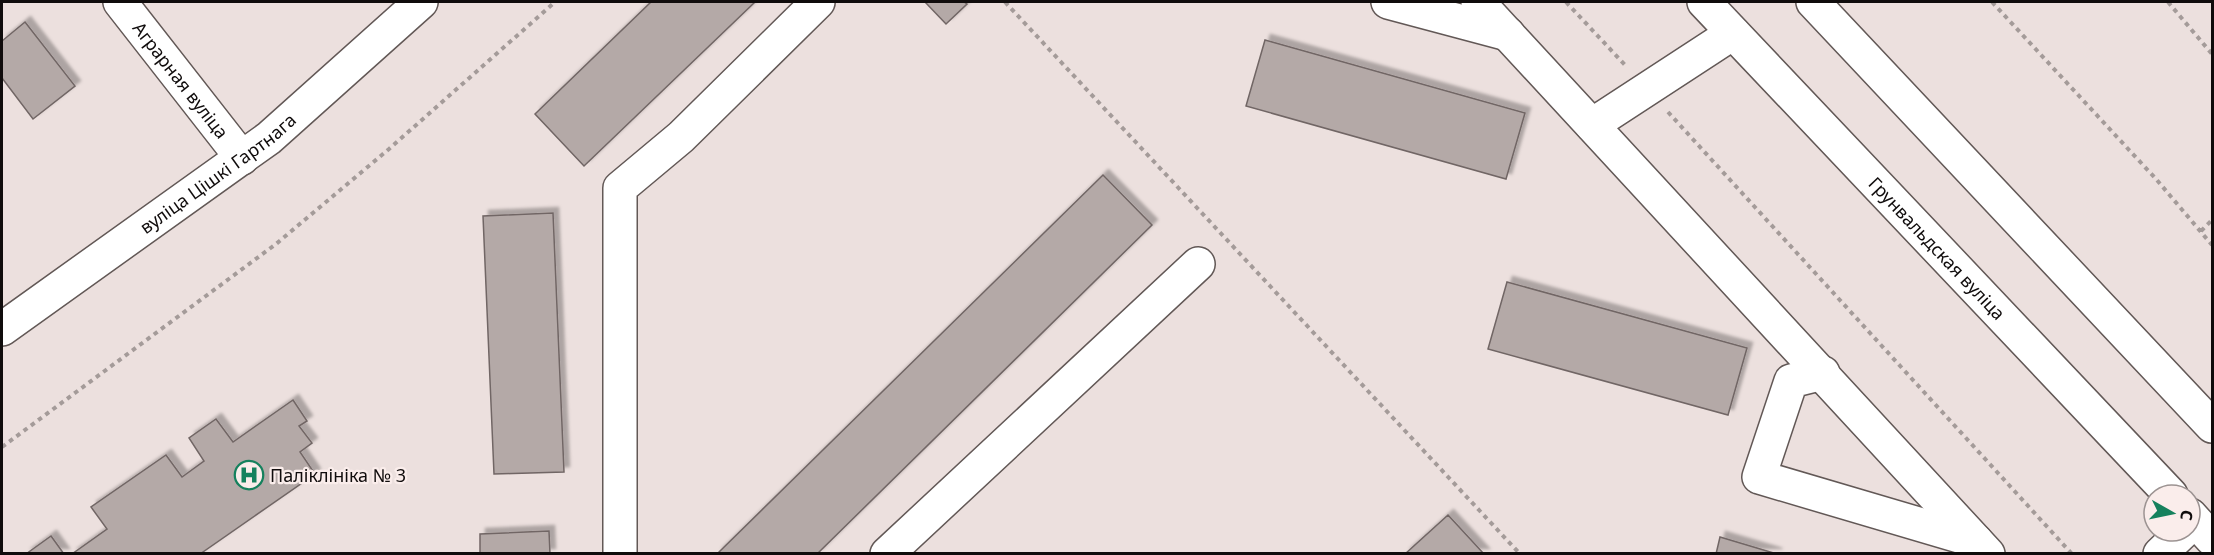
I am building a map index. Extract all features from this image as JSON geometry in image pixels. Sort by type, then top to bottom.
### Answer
[{"type":"main road","name":"Аграрная вуліца","points":[[120,2],[242,158]]},
{"type":"main road","name":"вуліца Цішкі Гартнага","points":[[2,329],[269,138],[421,2]]},
{"type":"main road","points":[[620,554],[620,188],[681,136],[818,2]]},
{"type":"main road","points":[[1388,2],[1508,34]]},
{"type":"main road","points":[[1478,2],[1982,547]]},
{"type":"main road","name":"Грунвальдская вуліца","points":[[1704,2],[2160,483]]},
{"type":"main road","points":[[1813,2],[2212,426]]},
{"type":"main road","points":[[1592,125],[1733,33]]},
{"type":"main road","points":[[887,554],[1198,264]]},
{"type":"main road","points":[[1824,374],[1791,381],[1759,477],[1982,547]]},
{"type":"main road","points":[[2160,554],[2173,543]]},
{"type":"path","points":[[2,447],[276,244],[389,149],[555,2]]},
{"type":"path","points":[[1005,2],[1520,554]]},
{"type":"path","points":[[1566,2],[2072,554]]},
{"type":"path","points":[[1992,2],[2148,170],[2212,245]]},
{"type":"path","points":[[2168,2],[2212,54]]},
{"type":"path","points":[[2201,231],[2212,220]]},
{"type":"building","points":[[651,2],[755,2],[584,166],[535,114]]},
{"type":"building","points":[[925,2],[964,2],[967,4],[946,24]]},
{"type":"building","points":[[25,22],[75,86],[33,119],[2,78],[2,41]]},
{"type":"building","points":[[1265,40],[1525,113],[1506,179],[1246,106]]},
{"type":"building","points":[[1103,175],[1152,225],[817,554],[717,554]]},
{"type":"building","points":[[553,213],[564,472],[494,474],[483,216]]},
{"type":"building","points":[[1507,282],[1747,348],[1728,415],[1488,349]]},
{"type":"building","name":"Паліклініка № 3","points":[[293,400],[307,421],[299,426],[312,443],[300,452],[315,474],[200,554],[72,554],[107,529],[91,507],[166,455],[182,477],[204,461],[189,438],[216,419],[233,442]]},
{"type":"building","points":[[1448,515],[1484,554],[1405,554]]},
{"type":"building","points":[[549,531],[550,554],[480,554],[480,534]]},
{"type":"building","points":[[51,536],[64,554],[26,554]]},
{"type":"building","points":[[1720,537],[1777,554],[1716,554]]},
{"type":"place","name":"Паліклініка № 3","points":[[249,475]]}]
